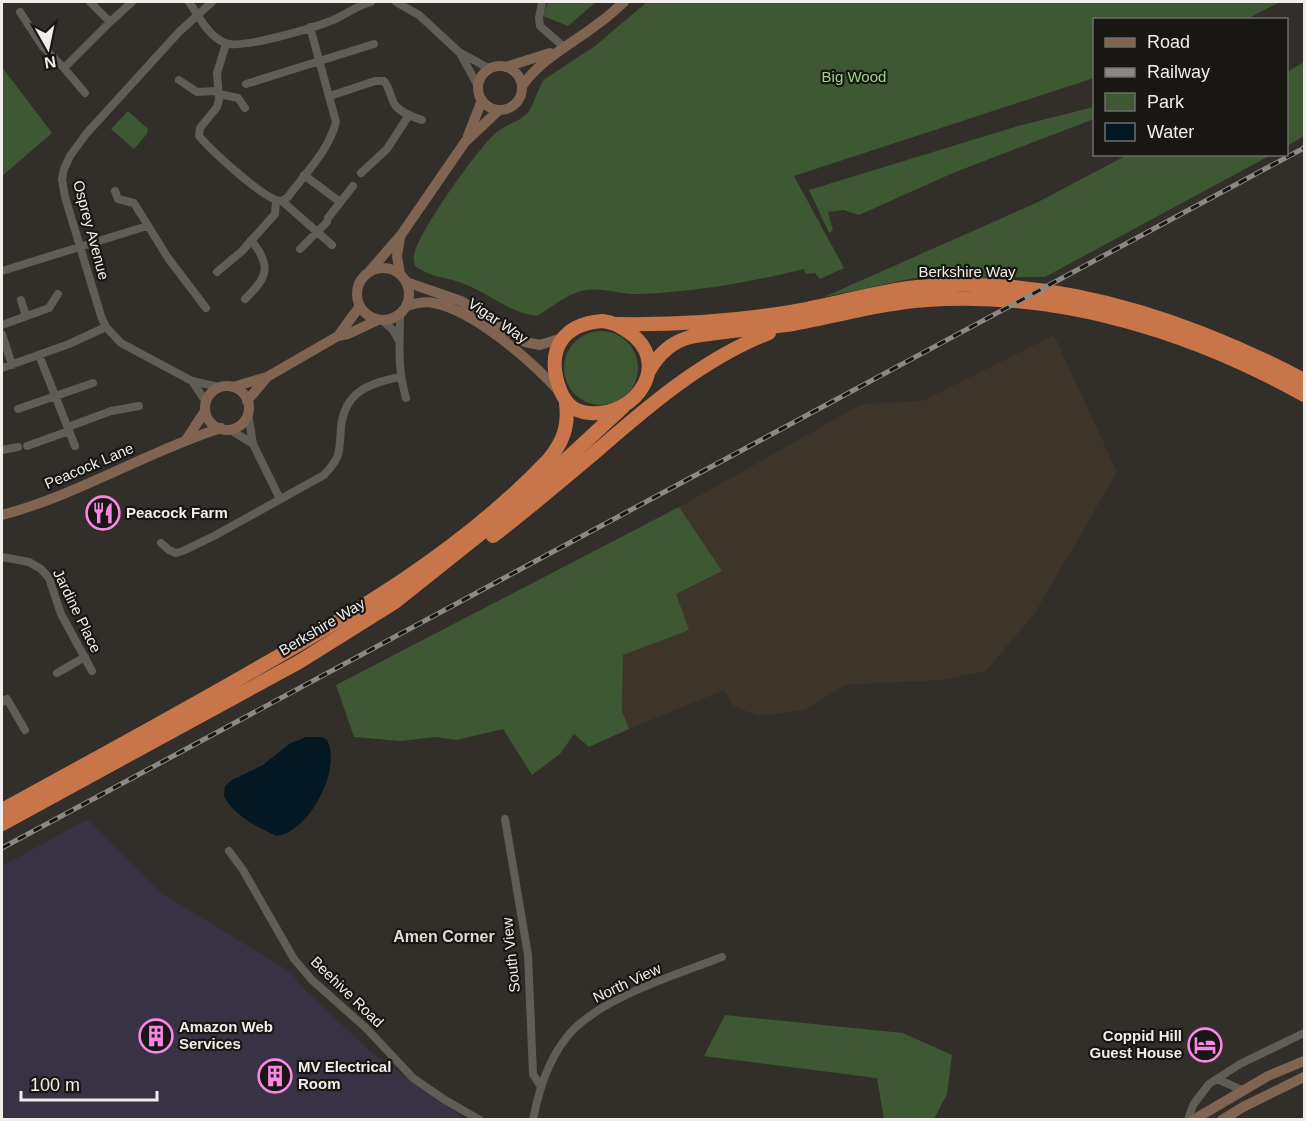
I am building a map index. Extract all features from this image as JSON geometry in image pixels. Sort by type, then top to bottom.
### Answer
[{"type":"highway","name":"Berkshire Way","points":[[616,324],[658,324],[770,315],[881,292],[920,287],[1015,288],[1074,296],[1138,311],[1196,330],[1251,353],[1305,380]]},
{"type":"highway","name":"Berkshire Way","points":[[649,371],[664,351],[683,339],[796,323],[898,302],[952,298],[991,299],[1060,306],[1118,319],[1178,338],[1252,368],[1305,395]]},
{"type":"highway","points":[[602,321],[616,324],[633,334],[648,357],[649,371],[642,389],[624,406],[592,414],[580,411],[563,398],[553,361],[562,338],[587,323],[602,321]]},
{"type":"highway","points":[[394,602],[432,581],[489,540],[648,409],[715,358],[750,340],[796,323]]},
{"type":"highway","name":"Berkshire Way","points":[[2,810],[157,726],[296,646],[412,574],[461,537],[549,459],[563,437],[567,421],[563,398]]},
{"type":"highway","name":"Berkshire Way","points":[[2,824],[355,629],[394,602],[519,503],[624,406]]},
{"type":"street","points":[[90,2],[111,22]]},
{"type":"street","points":[[64,68],[132,2]]},
{"type":"street","points":[[189,2],[207,29],[226,44],[251,44],[331,21],[360,5],[371,2]]},
{"type":"street","name":"Osprey Avenue","points":[[212,2],[179,32],[86,134],[66,163],[62,179],[80,246],[106,327],[121,343],[192,381],[219,387]]},
{"type":"street","points":[[396,2],[419,15],[459,52],[471,70],[482,100],[465,142]]},
{"type":"street","points":[[542,2],[540,26],[561,49]]},
{"type":"street","points":[[522,86],[531,73],[561,49],[600,23],[624,2]]},
{"type":"street","points":[[20,12],[43,46],[85,93]]},
{"type":"street","points":[[217,272],[242,251],[275,214],[279,201],[288,197],[327,145],[333,132],[336,122],[310,27]]},
{"type":"street","points":[[226,44],[217,73],[218,93],[215,111],[200,128],[199,136],[252,185],[279,201],[332,245]]},
{"type":"street","points":[[246,84],[374,44]]},
{"type":"street","points":[[459,52],[490,69],[506,68],[561,49]]},
{"type":"street","points":[[482,100],[499,110],[516,103],[522,92],[522,86],[517,74],[506,68]]},
{"type":"street","points":[[479,88],[482,77],[490,69]]},
{"type":"street","points":[[179,80],[197,92],[218,93],[238,98],[245,108]]},
{"type":"street","points":[[330,96],[375,81],[384,81],[395,106],[422,120]]},
{"type":"street","points":[[403,310],[391,320],[380,320],[368,316],[360,306],[358,288],[361,281],[401,235],[465,142],[499,110]]},
{"type":"street","points":[[362,173],[387,148],[409,115]]},
{"type":"street","points":[[304,175],[340,202]]},
{"type":"street","points":[[300,249],[327,220],[353,186]]},
{"type":"street","points":[[115,191],[118,199],[134,203],[147,226],[206,308]]},
{"type":"street","points":[[2,271],[147,226]]},
{"type":"street","points":[[401,235],[397,256],[409,291],[398,339],[400,377],[406,398]]},
{"type":"street","points":[[245,299],[261,284],[264,271],[262,254],[251,240]]},
{"type":"street","points":[[368,273],[382,268],[391,269],[403,278]]},
{"type":"street","name":"Vigar Way","points":[[403,278],[461,301],[525,342],[540,345],[562,338]]},
{"type":"street","points":[[2,325],[49,308],[58,294]]},
{"type":"street","points":[[21,300],[26,316]]},
{"type":"street","name":"Vigar Way","points":[[403,310],[419,302],[434,303],[462,313],[517,352],[563,398]]},
{"type":"street","points":[[338,336],[360,306]]},
{"type":"street","points":[[186,440],[206,406],[209,395],[219,387],[233,387],[267,377],[338,336],[380,320]]},
{"type":"street","points":[[380,320],[393,330],[398,339]]},
{"type":"street","points":[[2,368],[106,327]]},
{"type":"street","points":[[2,334],[12,365]]},
{"type":"street","points":[[39,355],[75,446]]},
{"type":"street","points":[[247,401],[267,377]]},
{"type":"street","points":[[161,543],[176,553],[183,551],[324,476],[336,460],[341,446],[344,411],[352,396],[368,386],[400,377]]},
{"type":"street","name":"Osprey Avenue","points":[[192,381],[206,406]]},
{"type":"street","points":[[18,409],[93,382]]},
{"type":"street","points":[[233,387],[242,392],[247,401],[253,444],[280,499]]},
{"type":"street","points":[[2,450],[22,447],[111,411],[139,406]]},
{"type":"street","points":[[206,406],[210,421],[253,444]]},
{"type":"street","points":[[225,429],[242,423],[248,413]]},
{"type":"street","name":"Peacock Lane","points":[[2,515],[51,499],[186,440],[225,429]]},
{"type":"street","name":"Jardine Place","points":[[2,557],[29,562],[41,569],[49,578],[61,614],[92,670]]},
{"type":"street","points":[[57,673],[84,657]]},
{"type":"street","points":[[2,702],[7,699],[25,730]]},
{"type":"street","name":"South View","points":[[505,819],[528,955],[533,1074],[541,1087]]},
{"type":"street","name":"Beehive Road","points":[[229,850],[294,959],[312,980],[366,1028],[413,1078],[445,1100],[480,1119]]},
{"type":"street","name":"North View","points":[[533,1119],[541,1087],[562,1044],[574,1029],[615,1001],[722,957]]},
{"type":"street","points":[[1188,1119],[1193,1105],[1203,1090],[1217,1079],[1255,1056],[1305,1033]]},
{"type":"street","points":[[1193,1119],[1268,1076],[1305,1061]]},
{"type":"street","points":[[1227,1073],[1227,1081],[1230,1085]]},
{"type":"street","points":[[1222,1119],[1305,1077]]},
{"type":"street","points":[[1217,1079],[1242,1090]]},
{"type":"shaded area","points":[[1054,335],[1117,472],[1035,613],[986,671],[941,680],[845,685],[805,710],[758,716],[733,706],[724,690],[629,729],[622,711],[623,655],[688,630],[676,594],[722,571],[679,507],[862,404],[922,401]]},
{"type":"shaded area","points":[[88,819],[163,894],[292,973],[299,984],[372,1053],[465,1119],[2,1120],[2,866]]},
{"type":"green space","points":[[548,2],[596,2],[568,26],[543,16]]},
{"type":"green space","name":"Big Wood","points":[[647,2],[1280,2],[1249,18],[1093,18],[1093,78],[794,176],[844,268],[820,279],[815,273],[806,274],[804,269],[743,282],[682,291],[633,294],[604,290],[581,291],[537,316],[517,311],[469,286],[431,274],[415,266],[414,254],[427,226],[478,153],[498,131],[526,114],[545,79],[595,46]]},
{"type":"green space","points":[[1304,62],[1304,136],[1288,145],[1288,71]]},
{"type":"green space","points":[[2,67],[52,133],[2,176]]},
{"type":"green space","points":[[1093,107],[1093,119],[953,173],[859,215],[844,210],[828,212],[833,230],[829,233],[809,190],[1018,126]]},
{"type":"green space","points":[[128,111],[148,129],[147,134],[134,149],[111,129]]},
{"type":"green space","points":[[1125,156],[1269,156],[1045,277],[915,278],[824,297],[1038,202]]},
{"type":"green space","points":[[601,331],[622,337],[632,347],[638,368],[632,389],[622,399],[601,405],[580,399],[570,389],[564,368],[570,347],[580,337]]},
{"type":"green space","points":[[679,507],[722,571],[676,594],[689,630],[623,655],[622,711],[629,729],[589,747],[574,734],[560,754],[532,775],[503,729],[457,740],[435,737],[401,741],[354,737],[336,685]]},
{"type":"green space","points":[[725,1015],[903,1033],[952,1055],[947,1094],[934,1119],[884,1119],[877,1078],[704,1056]]},
{"type":"water","points":[[306,737],[322,737],[327,740],[331,752],[326,782],[320,797],[301,823],[289,832],[277,836],[255,825],[233,809],[224,796],[225,786],[232,780],[263,765],[289,744]]},
{"type":"railway","points":[[2,848],[1304,148]]},
{"type":"place","name":"Peacock Farm","points":[[103,513]]},
{"type":"place","name":"Amazon Web Services","points":[[156,1036]]},
{"type":"place","name":"Coppid Hill Guest House","points":[[1205,1045]]},
{"type":"place","name":"MV Electrical Room","points":[[275,1076]]},
{"type":"district","name":"Amen Corner","points":[[444,936]]}]
